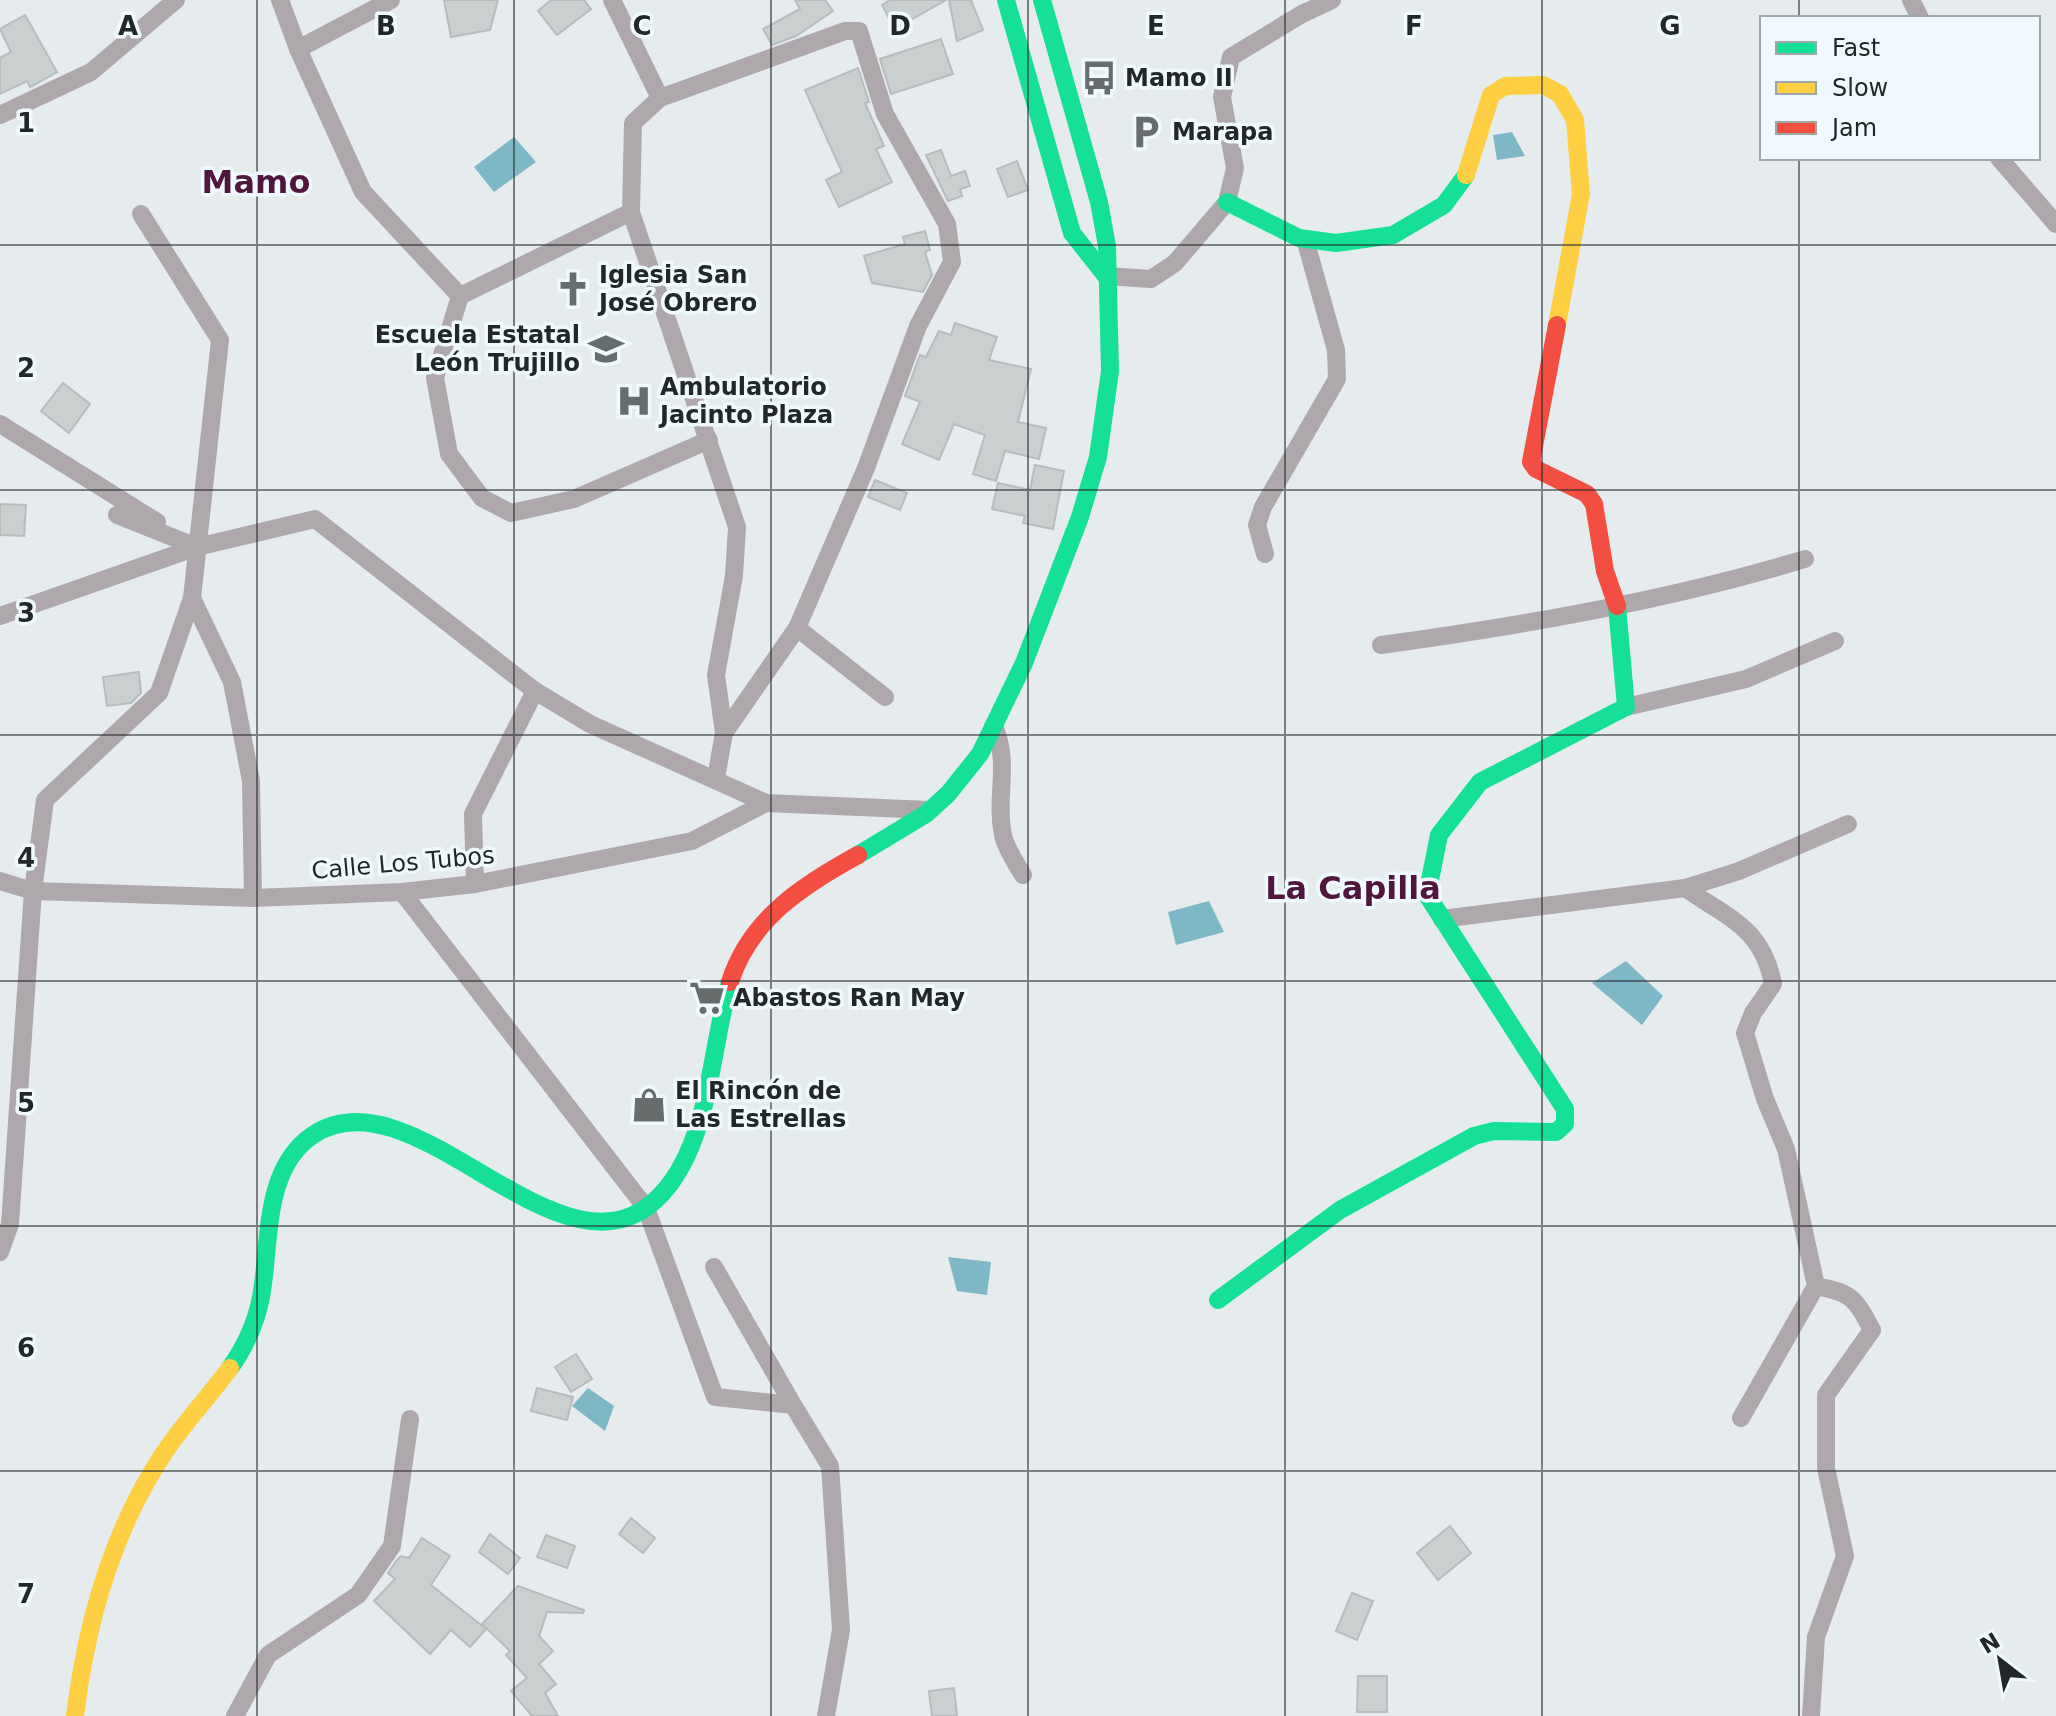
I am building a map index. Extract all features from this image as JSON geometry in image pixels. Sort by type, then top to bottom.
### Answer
[{"type":"main road","points":[[1006,0],[1072,233],[1106,276]]},
{"type":"main road","points":[[75,1716],[86,1642],[101,1583],[163,1454],[238,1360],[260,1302],[281,1175],[289,1155],[309,1137],[338,1124],[362,1122],[386,1126],[498,1185],[565,1215],[603,1221],[630,1217],[646,1208],[664,1191],[697,1122],[728,986],[744,948],[764,919],[789,897],[929,810],[973,764],[995,729],[1056,580],[1098,457],[1109,377],[1103,218],[1042,0]]},
{"type":"main road","points":[[1218,1300],[1340,1210],[1474,1136],[1494,1131],[1556,1132],[1565,1124],[1565,1109],[1427,895],[1439,835],[1480,782],[1626,707],[1618,608],[1605,571],[1591,498],[1536,469],[1531,462],[1581,194],[1575,120],[1560,94],[1543,85],[1505,86],[1491,95],[1468,172],[1444,205],[1393,235],[1336,243],[1305,239],[1227,202]]},
{"type":"street","points":[[0,115],[91,72],[176,0]]},
{"type":"street","points":[[280,0],[298,49],[363,192],[460,296]]},
{"type":"street","points":[[298,49],[391,0]]},
{"type":"street","points":[[612,0],[660,98]]},
{"type":"street","points":[[1106,276],[1151,279],[1175,263],[1227,202],[1235,168],[1222,97],[1231,57],[1302,14],[1332,0]]},
{"type":"street","points":[[716,778],[724,733],[716,675],[734,576],[737,527],[631,212],[633,123],[660,98],[845,31],[859,31],[885,114],[947,224],[952,262],[918,326],[866,468],[797,628],[724,733]]},
{"type":"street","points":[[2001,160],[2056,224]]},
{"type":"street","points":[[631,212],[460,296],[435,378],[449,454],[482,498],[511,513],[574,499],[709,440]]},
{"type":"street","points":[[0,1252],[10,1224],[33,891],[45,800],[159,693],[192,598],[220,340],[141,214]]},
{"type":"street","points":[[1265,554],[1257,525],[1263,507],[1337,379],[1336,350],[1305,239]]},
{"type":"street","points":[[0,424],[197,547]]},
{"type":"street","points":[[117,515],[197,547]]},
{"type":"street","points":[[0,616],[197,547],[315,519],[535,691],[590,724],[766,803],[929,810]]},
{"type":"street","points":[[1381,645],[1618,608],[1725,584],[1805,559]]},
{"type":"street","points":[[192,598],[232,682],[251,781],[253,898]]},
{"type":"street","points":[[797,628],[885,697]]},
{"type":"street","points":[[1626,707],[1746,679],[1835,641]]},
{"type":"street","points":[[475,884],[473,814],[535,691]]},
{"type":"street","points":[[995,729],[1004,750],[1005,775],[1000,797],[1003,839],[1023,875]]},
{"type":"street","name":"Calle Los Tubos","points":[[0,881],[33,891],[253,898],[402,892],[475,884],[692,841],[766,803]]},
{"type":"street","points":[[1442,919],[1685,888],[1739,871],[1848,824]]},
{"type":"street","points":[[1685,888],[1758,938],[1769,961],[1773,984],[1753,1013],[1745,1033],[1765,1099],[1786,1149],[1816,1286],[1741,1418]]},
{"type":"street","points":[[402,892],[646,1208],[715,1397],[793,1405]]},
{"type":"street","points":[[714,1267],[830,1466],[841,1630],[826,1716]]},
{"type":"street","points":[[1811,1716],[1816,1637],[1845,1556],[1826,1468],[1826,1395],[1872,1330],[1859,1305],[1847,1292],[1816,1286]]},
{"type":"street","points":[[235,1716],[268,1655],[358,1595],[392,1546],[410,1419]]},
{"type":"water","points":[[1512,132],[1525,156],[1497,160],[1493,135]]},
{"type":"water","points":[[514,137],[536,162],[494,192],[474,167]]},
{"type":"water","points":[[1209,901],[1224,932],[1176,945],[1168,912]]},
{"type":"water","points":[[1626,961],[1663,996],[1642,1025],[1592,983]]},
{"type":"water","points":[[948,1257],[991,1262],[987,1295],[957,1291]]},
{"type":"water","points":[[588,1388],[614,1406],[605,1431],[572,1406]]},
{"type":"building","points":[[444,0],[498,0],[490,30],[451,37]]},
{"type":"building","points":[[551,0],[584,0],[591,9],[557,35],[538,11]]},
{"type":"building","points":[[795,0],[825,0],[833,11],[796,36],[772,45],[763,29],[800,9]]},
{"type":"building","points":[[890,0],[946,0],[895,29],[882,5]]},
{"type":"building","points":[[949,0],[971,0],[983,30],[957,41]]},
{"type":"building","points":[[25,15],[57,72],[30,87],[27,81],[0,94],[0,58],[11,52],[0,29]]},
{"type":"building","points":[[941,39],[953,74],[891,94],[880,59]]},
{"type":"building","points":[[858,68],[869,102],[865,103],[884,146],[876,149],[892,182],[839,207],[826,180],[842,172],[805,90]]},
{"type":"building","points":[[941,150],[951,176],[965,171],[970,186],[960,189],[962,196],[948,201],[926,155]]},
{"type":"building","points":[[1017,161],[1028,190],[1008,197],[997,169]]},
{"type":"building","points":[[925,231],[930,250],[925,252],[932,275],[923,292],[872,283],[864,256],[905,244],[903,237]]},
{"type":"building","points":[[955,323],[997,337],[989,360],[1031,369],[1018,422],[1046,428],[1039,459],[1005,451],[996,481],[973,474],[985,435],[954,424],[939,460],[902,444],[920,402],[905,396],[920,355],[926,357],[939,331],[951,335]]},
{"type":"building","points":[[63,383],[90,404],[69,433],[41,411]]},
{"type":"building","points":[[1035,465],[1064,471],[1053,529],[1023,523],[1025,516],[992,509],[998,483],[1030,490]]},
{"type":"building","points":[[875,480],[907,493],[900,510],[868,497]]},
{"type":"building","points":[[0,504],[26,505],[24,536],[0,535]]},
{"type":"building","points":[[139,672],[141,693],[131,703],[107,706],[103,677]]},
{"type":"building","points":[[576,1354],[592,1379],[571,1392],[555,1367]]},
{"type":"building","points":[[537,1388],[573,1397],[567,1420],[531,1411]]},
{"type":"building","points":[[631,1518],[655,1538],[643,1553],[619,1534]]},
{"type":"building","points":[[1450,1526],[1471,1553],[1438,1580],[1417,1553]]},
{"type":"building","points":[[490,1534],[520,1558],[508,1574],[479,1552]]},
{"type":"building","points":[[546,1535],[575,1546],[567,1568],[537,1557]]},
{"type":"building","points":[[422,1538],[450,1556],[431,1585],[486,1629],[470,1647],[451,1630],[430,1654],[374,1601],[395,1579],[388,1573],[397,1560],[401,1556],[409,1558]]},
{"type":"building","points":[[518,1586],[584,1610],[583,1613],[547,1612],[539,1636],[553,1651],[539,1664],[556,1684],[545,1693],[558,1716],[532,1716],[511,1691],[527,1678],[506,1655],[510,1651],[482,1624]]},
{"type":"building","points":[[1352,1593],[1373,1601],[1357,1640],[1336,1631]]},
{"type":"building","points":[[1358,1676],[1387,1676],[1387,1712],[1357,1712]]},
{"type":"building","points":[[954,1688],[957,1716],[932,1716],[929,1691]]},
{"type":"traffic: fast","points":[[1006,0],[1072,233],[1106,276]]},
{"type":"traffic: fast","points":[[858,855],[926,814],[948,794],[980,754],[1024,663],[1080,517],[1098,457],[1110,371],[1107,246],[1099,202],[1042,0]]},
{"type":"traffic: fast","points":[[1227,202],[1299,238],[1336,243],[1393,235],[1444,205],[1466,175]]},
{"type":"traffic: fast","points":[[1218,1300],[1340,1210],[1474,1136],[1494,1131],[1556,1132],[1565,1124],[1565,1109],[1427,895],[1439,835],[1480,782],[1626,707],[1617,606]]},
{"type":"traffic: fast","points":[[230,1368],[249,1334],[259,1307],[277,1187],[285,1167],[313,1135],[355,1122],[400,1131],[447,1153],[542,1206],[588,1221],[631,1216],[670,1184],[684,1162],[702,1113],[730,982]]},
{"type":"traffic: slow","points":[[1466,175],[1491,95],[1505,86],[1543,85],[1560,94],[1575,120],[1581,194],[1557,325]]},
{"type":"traffic: slow","points":[[75,1716],[94,1614],[128,1517],[170,1445],[230,1368]]},
{"type":"traffic: jam","points":[[1557,325],[1531,462],[1536,469],[1587,494],[1594,504],[1605,571],[1617,606]]},
{"type":"traffic: jam","points":[[730,982],[751,940],[781,906],[858,855]]},
{"type":"place","name":"Mamo II","points":[[1099,78]]},
{"type":"place","name":"Marapa","points":[[1146,132]]},
{"type":"place","name":"Iglesia San José Obrero","points":[[573,289]]},
{"type":"place","name":"Escuela Estatal León Trujillo","points":[[606,349]]},
{"type":"place","name":"Ambulatorio Jacinto Plaza","points":[[634,401]]},
{"type":"place","name":"Abastos Ran May","points":[[707,998]]},
{"type":"place","name":"El Rincón de Las Estrellas","points":[[649,1105]]},
{"type":"district","name":"Mamo","points":[[256,182]]},
{"type":"district","name":"La Capilla","points":[[1353,888]]}]
